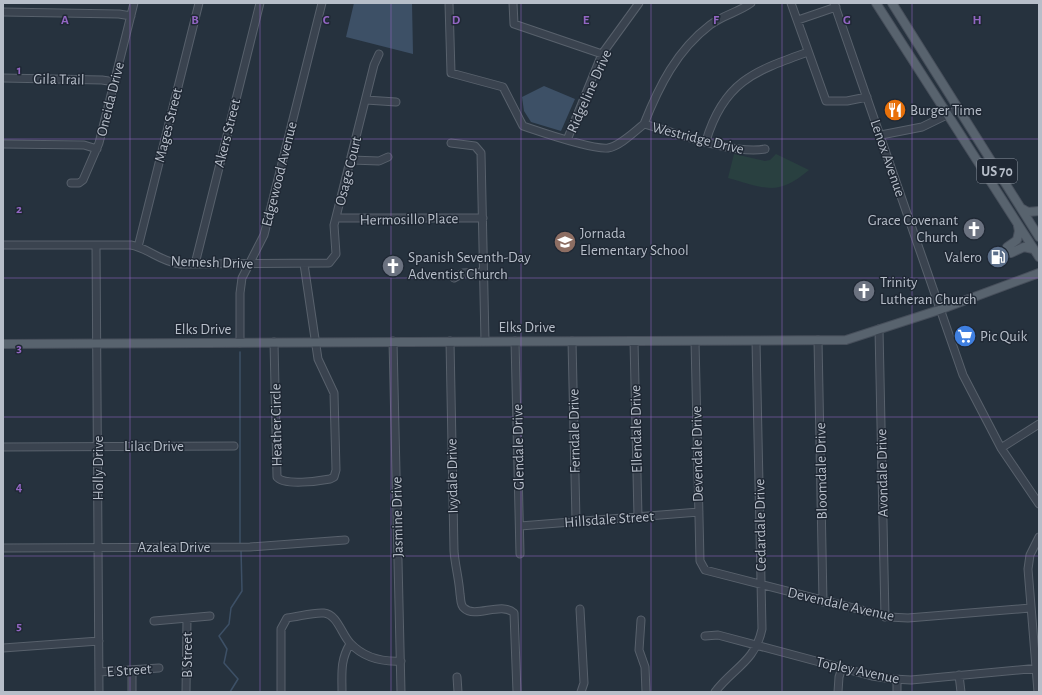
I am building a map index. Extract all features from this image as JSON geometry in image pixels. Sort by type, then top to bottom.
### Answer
[{"type":"main road","name":"US 70","points":[[876,3],[946,115],[1039,258]]},
{"type":"main road","name":"US 70","points":[[892,3],[1037,235]]},
{"type":"main road","points":[[1021,208],[1028,212],[1039,211]]},
{"type":"main road","points":[[1037,235],[1036,224],[1039,216]]},
{"type":"main road","points":[[1018,225],[1019,232],[1017,240],[1009,250],[1024,247],[1033,249]]},
{"type":"main road","name":"Elks Drive","points":[[3,344],[846,340],[939,310],[1039,272]]},
{"type":"street","name":"Oneida Drive","points":[[71,183],[80,183],[83,180],[97,149],[134,3]]},
{"type":"street","name":"Mages Street","points":[[138,247],[199,3]]},
{"type":"street","name":"Akers Street","points":[[195,264],[260,3]]},
{"type":"street","name":"Edgewood Avenue","points":[[240,343],[242,278],[248,264],[259,248],[264,235],[322,3]]},
{"type":"street","name":"Westridge Drive","points":[[449,3],[451,73],[503,87],[523,126],[567,140],[608,148],[644,124],[738,150],[754,151],[765,149]]},
{"type":"street","points":[[513,3],[514,24],[602,54]]},
{"type":"street","name":"Ridgeline Drive","points":[[567,140],[602,54],[638,3]]},
{"type":"street","points":[[644,124],[670,68],[689,44],[710,25],[751,3]]},
{"type":"street","points":[[791,3],[826,101],[847,101],[867,97]]},
{"type":"street","points":[[798,20],[835,5]]},
{"type":"street","name":"Lenox Avenue","points":[[835,5],[881,135],[939,310],[963,375],[1001,448],[1039,504]]},
{"type":"street","points":[[3,12],[119,14],[131,16]]},
{"type":"street","points":[[706,141],[719,110],[739,83],[770,65],[808,52]]},
{"type":"street","name":"Osage Court","points":[[304,264],[326,264],[333,260],[336,251],[334,232],[336,218],[374,65],[379,54]]},
{"type":"street","name":"Gila Trail","points":[[3,78],[102,80],[115,82]]},
{"type":"street","points":[[366,100],[396,102]]},
{"type":"street","points":[[881,135],[922,127],[959,109]]},
{"type":"street","points":[[451,143],[475,146],[481,151],[486,341]]},
{"type":"street","points":[[3,144],[84,145],[97,149]]},
{"type":"street","points":[[351,160],[379,161],[388,157]]},
{"type":"street","name":"Hermosillo Place","points":[[336,218],[483,218]]},
{"type":"street","name":"Nemesh Drive","points":[[3,245],[123,244],[138,247],[171,263],[304,264]]},
{"type":"street","name":"Holly Drive","points":[[96,245],[99,692]]},
{"type":"street","points":[[304,264],[316,342]]},
{"type":"street","points":[[454,278],[463,273],[484,272]]},
{"type":"street","name":"Avondale Drive","points":[[879,329],[885,617]]},
{"type":"street","name":"Bloomdale Drive","points":[[818,340],[824,602]]},
{"type":"street","name":"Ivydale Drive","points":[[450,341],[454,551],[459,575],[461,603],[463,611],[514,609],[516,617],[517,692]]},
{"type":"street","name":"Glendale Drive","points":[[515,341],[520,554]]},
{"type":"street","name":"Ferndale Drive","points":[[572,341],[576,522]]},
{"type":"street","name":"Ellendale Drive","points":[[634,341],[638,517]]},
{"type":"street","name":"Devendale Drive","points":[[695,341],[700,561],[702,568]]},
{"type":"street","name":"Cedardale Drive","points":[[714,692],[748,661],[758,645],[762,625],[756,341]]},
{"type":"street","name":"Heather Circle","points":[[274,342],[277,475],[280,480],[288,483],[330,479],[335,472],[334,393],[319,362],[316,342]]},
{"type":"street","name":"Jasmine Drive","points":[[394,342],[401,692]]},
{"type":"street","points":[[1001,448],[1039,424]]},
{"type":"street","name":"Lilac Drive","points":[[3,447],[234,446]]},
{"type":"street","name":"Hillsdale Street","points":[[520,526],[699,512]]},
{"type":"street","points":[[1038,692],[1038,668],[1030,608],[1028,569],[1030,555],[1039,537]]},
{"type":"street","name":"Azalea Drive","points":[[3,548],[250,547],[345,540]]},
{"type":"street","name":"Devendale Avenue","points":[[702,568],[708,572],[885,617],[908,618],[1030,608]]},
{"type":"street","points":[[580,609],[584,683],[582,692]]},
{"type":"street","points":[[281,692],[281,629],[287,618],[325,613],[334,617],[350,644],[370,657],[386,662],[400,662]]},
{"type":"street","points":[[154,622],[210,616]]},
{"type":"street","name":"B Street","points":[[186,692],[187,619]]},
{"type":"street","points":[[641,620],[639,650],[644,667],[646,692]]},
{"type":"street","name":"Topley Avenue","points":[[705,636],[716,634],[876,677],[896,680],[1038,668]]},
{"type":"street","points":[[3,648],[99,641]]},
{"type":"street","points":[[342,692],[342,662],[344,653],[350,644]]},
{"type":"street","name":"E Street","points":[[99,672],[159,668]]},
{"type":"street","points":[[838,692],[839,677],[842,668]]},
{"type":"street","points":[[132,670],[132,692]]},
{"type":"street","points":[[959,675],[960,692]]},
{"type":"street","points":[[458,677],[458,692]]},
{"type":"street","points":[[896,680],[897,692]]},
{"type":"green space","points":[[734,154],[765,161],[770,160],[776,154],[809,170],[798,179],[788,184],[770,188],[761,187],[728,178]]},
{"type":"water","points":[[354,3],[412,3],[413,54],[346,37]]},
{"type":"water","points":[[544,86],[575,99],[561,131],[531,122],[524,111],[522,97]]},
{"type":"waterway","points":[[240,352],[240,545]]},
{"type":"waterway","points":[[230,692],[238,679],[224,663],[227,649],[219,636],[229,624],[231,608],[242,591],[241,549]]},
{"type":"place","name":"Burger Time","points":[[895,110]]},
{"type":"place","name":"Grace Covenant Church","points":[[974,229]]},
{"type":"place","name":"Jornada Elementary School","points":[[565,242]]},
{"type":"place","name":"Valero","points":[[998,257]]},
{"type":"place","name":"Spanish Seventh-Day Adventist Church","points":[[393,266]]},
{"type":"place","name":"Trinity Lutheran Church","points":[[864,291]]},
{"type":"place","name":"Pic Quik","points":[[965,336]]}]
